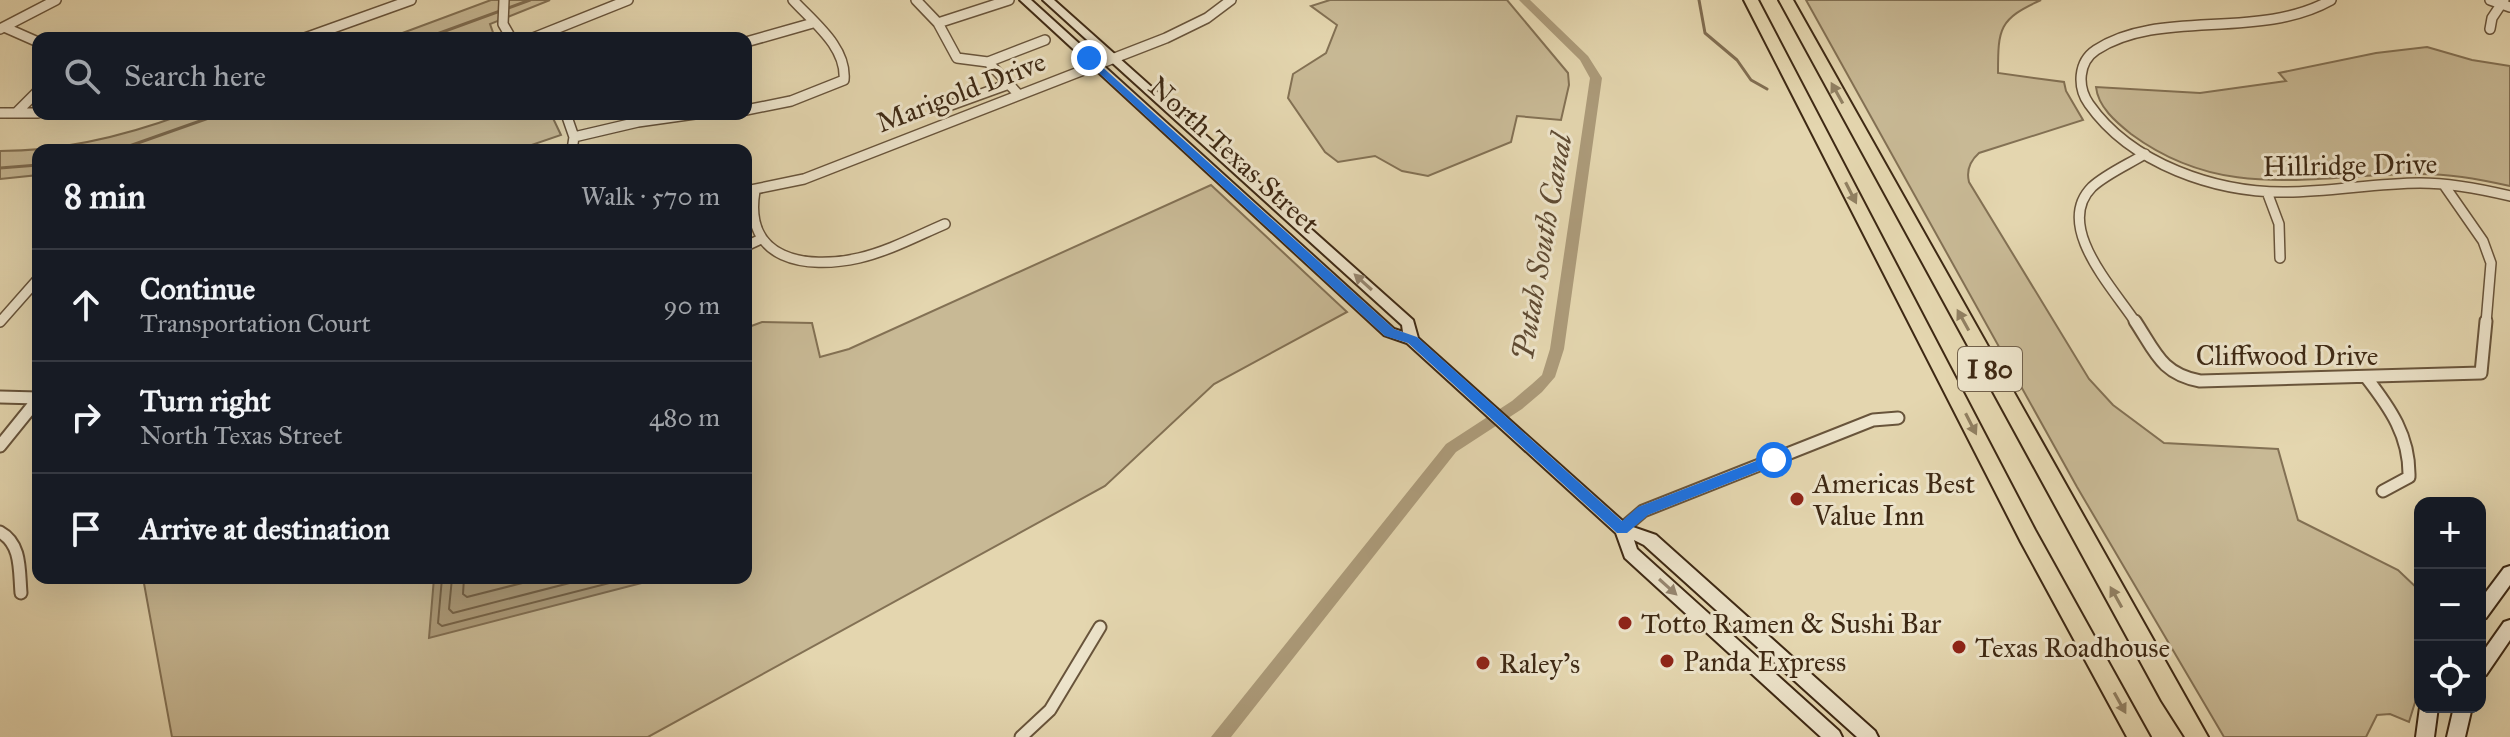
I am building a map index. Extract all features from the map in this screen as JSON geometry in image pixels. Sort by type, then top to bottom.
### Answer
[{"type":"highway","name":"I 80","points":[[1751,0],[2028,536],[2139,737]]},
{"type":"highway","name":"I 80","points":[[1786,0],[2170,694],[2197,737]]},
{"type":"main road","name":"North Texas Street","points":[[1025,0],[1389,332],[1412,340],[1622,529],[1650,540],[1869,737]]},
{"type":"main road","name":"North Texas Street","points":[[1048,0],[1408,323],[1412,340]]},
{"type":"main road","name":"North Texas Street","points":[[1622,529],[1631,553],[1833,737]]},
{"type":"main road","points":[[2486,605],[2510,573]]},
{"type":"main road","points":[[2486,661],[2510,627]]},
{"type":"main road","points":[[2425,737],[2428,713]]},
{"type":"main road","points":[[2456,737],[2462,713]]},
{"type":"street","points":[[2,28],[56,0]]},
{"type":"street","points":[[322,32],[411,0]]},
{"type":"street","points":[[504,0],[503,17],[509,32]]},
{"type":"street","points":[[548,32],[628,0]]},
{"type":"street","points":[[752,109],[791,101],[844,80],[847,72],[842,58],[793,0]]},
{"type":"street","points":[[916,0],[938,23],[957,58],[988,62],[1045,40]]},
{"type":"street","points":[[938,23],[1009,0]]},
{"type":"street","name":"Marigold Drive","points":[[752,191],[804,179],[1096,65],[1189,28],[1231,0]]},
{"type":"street","name":"Hillridge Drive","points":[[2331,0],[2312,11],[2286,18],[2136,35],[2110,42],[2093,52],[2083,65],[2079,83],[2082,94],[2114,134],[2145,154],[2208,180],[2267,192],[2416,183],[2510,196]]},
{"type":"street","points":[[2490,0],[2505,4],[2490,29]]},
{"type":"street","points":[[752,41],[813,23]]},
{"type":"street","points":[[2,28],[32,40]]},
{"type":"street","points":[[988,62],[1019,95]]},
{"type":"street","points":[[940,109],[1009,84]]},
{"type":"street","points":[[17,112],[32,97]]},
{"type":"street","points":[[0,113],[32,113]]},
{"type":"street","points":[[568,120],[574,137],[573,144]]},
{"type":"street","points":[[574,137],[652,120]]},
{"type":"street","name":"Cliffwood Drive","points":[[2145,154],[2093,186],[2081,202],[2078,218],[2083,243],[2165,366],[2179,377],[2200,381],[2481,373],[2491,263],[2483,241],[2444,185]]},
{"type":"street","points":[[2267,192],[2279,221],[2282,241],[2280,258]]},
{"type":"street","points":[[752,219],[761,239],[785,255],[828,262],[880,251],[945,224]]},
{"type":"street","points":[[752,243],[761,239]]},
{"type":"street","points":[[0,322],[32,286]]},
{"type":"street","points":[[25,294],[32,293]]},
{"type":"street","points":[[2366,377],[2405,433],[2411,456],[2409,477],[2383,491]]},
{"type":"street","points":[[0,397],[32,398]]},
{"type":"street","points":[[0,446],[32,406]]},
{"type":"street","points":[[1622,529],[1643,511],[1873,420],[1898,418]]},
{"type":"street","points":[[0,532],[9,535],[16,548],[21,593]]},
{"type":"street","points":[[1021,737],[1050,710],[1100,627]]},
{"type":"shaded area","points":[[491,0],[550,0],[490,24],[493,32],[405,32]]},
{"type":"shaded area","points":[[1330,0],[1507,0],[1568,73],[1569,85],[1561,120],[1517,116],[1511,142],[1428,176],[1402,171],[1375,156],[1338,162],[1325,152],[1288,98],[1293,74],[1326,53],[1337,25],[1311,6]]},
{"type":"shaded area","points":[[1806,0],[2041,0],[2017,13],[2004,27],[1999,45],[1998,73],[2064,82],[2083,120],[1979,153],[1970,166],[1969,182],[2089,379],[2113,405],[2164,443],[2278,449],[2298,520],[2398,570],[2414,585],[2414,706],[2409,722],[2390,714],[2377,715],[2366,737],[2224,737],[2077,487]]},
{"type":"shaded area","points":[[2427,47],[2472,60],[2510,66],[2510,186],[2438,174],[2268,180],[2199,169],[2165,155],[2131,134],[2104,107],[2096,87],[2200,93],[2286,81],[2279,73],[2376,53]]},
{"type":"shaded area","points":[[166,120],[554,120],[561,135],[535,144],[74,144]]},
{"type":"shaded area","points":[[32,149],[32,176],[0,179],[0,151]]},
{"type":"shaded area","points":[[1211,185],[1347,312],[1214,384],[1105,486],[648,737],[172,737],[144,584],[752,584],[752,326],[762,322],[812,323],[820,357],[849,349]]},
{"type":"water","points":[[434,584],[638,584],[429,638]]},
{"type":"waterway","points":[[442,32],[530,0]]},
{"type":"waterway","name":"Putah South Canal","points":[[1220,737],[1451,448],[1517,405],[1548,377],[1557,349],[1596,78],[1584,58],[1524,0]]},
{"type":"waterway","points":[[1699,0],[1705,33],[1737,60],[1751,80],[1767,89]]},
{"type":"waterway","points":[[135,144],[203,120]]},
{"type":"waterway","points":[[0,168],[32,165]]},
{"type":"place","name":"Americas Best Value Inn","points":[[1797,499]]},
{"type":"place","name":"Totto Ramen & Sushi Bar","points":[[1625,623]]},
{"type":"place","name":"Texas Roadhouse","points":[[1959,647]]},
{"type":"place","name":"Panda Express","points":[[1667,661]]},
{"type":"place","name":"Raley's","points":[[1483,663]]},
{"type":"route","points":[[1089,58],[1389,332],[1412,340],[1622,529],[1643,511],[1774,460]]}]
